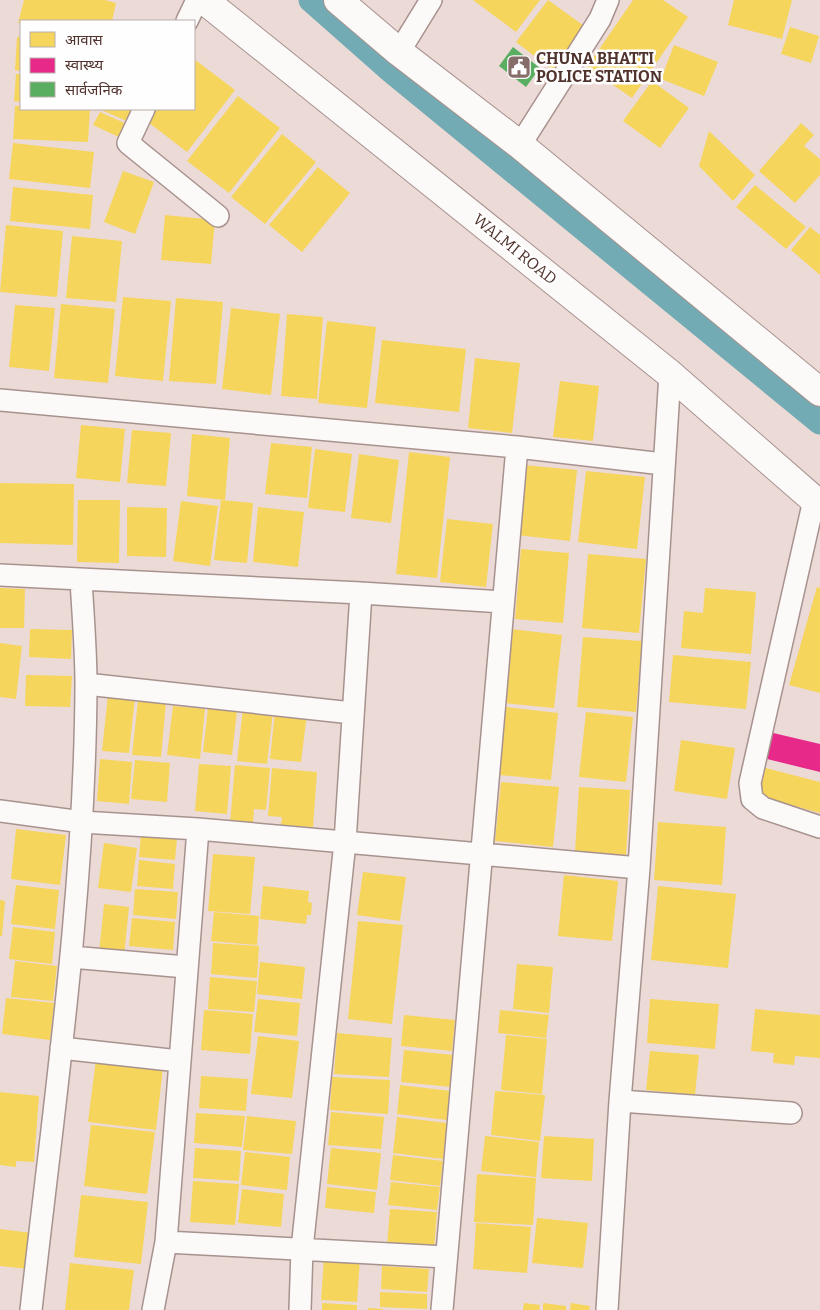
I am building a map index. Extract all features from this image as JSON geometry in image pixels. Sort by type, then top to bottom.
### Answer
[{"type":"street","points":[[188,20],[198,0]]},
{"type":"street","name":"WALMI ROAD","points":[[204,0],[670,374],[817,503]]},
{"type":"street","points":[[338,0],[399,52],[520,145],[820,392]]},
{"type":"street","points":[[399,52],[431,0]]},
{"type":"street","points":[[520,145],[600,19],[608,0]]},
{"type":"street","points":[[144,110],[128,143],[218,216]]},
{"type":"street","points":[[607,1310],[620,1101],[639,868],[670,374]]},
{"type":"street","points":[[0,400],[517,447],[663,464]]},
{"type":"street","points":[[442,1310],[517,447]]},
{"type":"street","points":[[817,503],[750,783],[752,799],[763,808],[820,827]]},
{"type":"street","points":[[0,575],[503,602]]},
{"type":"street","points":[[31,1310],[71,957],[82,822],[86,684],[81,580]]},
{"type":"street","points":[[300,1310],[302,1249],[345,842],[361,593]]},
{"type":"street","points":[[86,684],[352,713]]},
{"type":"street","points":[[0,811],[82,822],[198,829],[639,868]]},
{"type":"street","points":[[153,1310],[166,1242],[198,829]]},
{"type":"street","points":[[71,957],[186,967]]},
{"type":"street","points":[[61,1048],[179,1061]]},
{"type":"street","points":[[620,1101],[791,1113]]},
{"type":"street","points":[[166,1242],[446,1257]]},
{"type":"building: आवास","points":[[24,0],[105,0],[116,3],[112,20],[20,20],[20,23],[18,23]]},
{"type":"building: आवास","points":[[473,0],[540,0],[516,32]]},
{"type":"building: आवास","points":[[548,0],[587,28],[554,71],[516,42]]},
{"type":"building: आवास","points":[[633,0],[663,0],[688,17],[632,98],[587,67]]},
{"type":"building: आवास","points":[[734,0],[792,0],[782,39],[728,25]]},
{"type":"building: आवास","points":[[790,27],[819,36],[811,63],[781,54]]},
{"type":"building: आवास","points":[[17,37],[20,37],[20,71],[15,70]]},
{"type":"building: आवास","points":[[674,45],[718,62],[704,96],[661,79]]},
{"type":"building: आवास","points":[[195,60],[235,90],[187,152],[144,119],[151,110],[195,110]]},
{"type":"building: आवास","points":[[16,74],[20,74],[20,102],[14,101]]},
{"type":"building: आवास","points":[[652,81],[689,108],[660,148],[623,121]]},
{"type":"building: आवास","points":[[238,96],[280,128],[229,193],[187,161]]},
{"type":"building: आवास","points":[[15,106],[20,106],[20,110],[90,110],[88,142],[13,139]]},
{"type":"building: आवास","points":[[101,110],[138,110],[131,123]]},
{"type":"building: आवास","points":[[100,112],[131,126],[125,140],[93,125]]},
{"type":"building: आवास","points":[[801,123],[814,135],[804,146],[820,159],[820,175],[795,203],[759,171]]},
{"type":"building: आवास","points":[[709,131],[755,175],[733,201],[699,166]]},
{"type":"building: आवास","points":[[282,134],[316,162],[265,224],[231,197]]},
{"type":"building: आवास","points":[[13,143],[94,152],[90,188],[9,179]]},
{"type":"building: आवास","points":[[318,167],[350,193],[302,252],[269,225]]},
{"type":"building: आवास","points":[[123,171],[154,182],[135,234],[104,222]]},
{"type":"building: आवास","points":[[755,185],[806,227],[786,249],[736,207]]},
{"type":"building: आवास","points":[[13,187],[93,195],[90,229],[10,221]]},
{"type":"building: आवास","points":[[165,215],[215,220],[211,264],[161,260]]},
{"type":"building: आवास","points":[[6,225],[63,231],[57,297],[0,292]]},
{"type":"building: आवास","points":[[810,227],[820,235],[820,275],[791,250]]},
{"type":"building: आवास","points":[[72,236],[122,241],[116,302],[66,298]]},
{"type":"building: आवास","points":[[123,297],[171,301],[163,381],[115,376]]},
{"type":"building: आवास","points":[[176,298],[223,302],[216,384],[169,381]]},
{"type":"building: आवास","points":[[61,304],[115,309],[108,383],[54,378]]},
{"type":"building: आवास","points":[[15,305],[55,308],[49,371],[9,367]]},
{"type":"building: आवास","points":[[231,308],[280,314],[271,395],[222,389]]},
{"type":"building: आवास","points":[[287,314],[323,317],[317,399],[281,396]]},
{"type":"building: आवास","points":[[327,321],[376,327],[367,408],[318,403]]},
{"type":"building: आवास","points":[[382,340],[466,349],[459,412],[375,403]]},
{"type":"building: आवास","points":[[475,358],[520,363],[512,433],[468,428]]},
{"type":"building: आवास","points":[[560,381],[599,386],[593,441],[553,437]]},
{"type":"building: आवास","points":[[81,425],[125,429],[120,482],[76,478]]},
{"type":"building: आवास","points":[[132,430],[171,433],[166,486],[127,483]]},
{"type":"building: आवास","points":[[192,434],[230,438],[225,500],[187,496]]},
{"type":"building: आवास","points":[[271,443],[312,447],[307,498],[265,494]]},
{"type":"building: आवास","points":[[315,449],[352,454],[345,512],[308,508]]},
{"type":"building: आवास","points":[[409,452],[450,457],[437,578],[396,574]]},
{"type":"building: आवास","points":[[359,454],[399,460],[391,523],[351,518]]},
{"type":"building: आवास","points":[[524,465],[577,470],[570,541],[516,535]]},
{"type":"building: आवास","points":[[586,471],[645,477],[637,549],[578,542]]},
{"type":"building: आवास","points":[[0,483],[74,484],[73,545],[0,543]]},
{"type":"building: आवास","points":[[78,500],[120,500],[119,563],[77,562]]},
{"type":"building: आवास","points":[[221,500],[253,503],[247,563],[214,560]]},
{"type":"building: आवास","points":[[181,501],[218,506],[210,566],[173,561]]},
{"type":"building: आवास","points":[[127,507],[167,508],[166,557],[127,556]]},
{"type":"building: आवास","points":[[258,507],[304,512],[298,567],[253,562]]},
{"type":"building: आवास","points":[[447,519],[493,524],[486,587],[440,582]]},
{"type":"building: आवास","points":[[521,549],[569,553],[563,623],[515,619]]},
{"type":"building: आवास","points":[[588,554],[646,559],[639,633],[582,628]]},
{"type":"building: आवास","points":[[817,587],[820,588],[820,693],[789,685]]},
{"type":"building: आवास","points":[[0,588],[25,589],[24,628],[0,628]]},
{"type":"building: आवास","points":[[705,588],[756,592],[751,654],[681,648],[684,611],[703,613]]},
{"type":"building: आवास","points":[[30,629],[72,630],[71,659],[29,657]]},
{"type":"building: आवास","points":[[511,629],[562,635],[554,708],[504,703]]},
{"type":"building: आवास","points":[[583,637],[642,641],[636,712],[577,707]]},
{"type":"building: आवास","points":[[0,643],[22,646],[16,699],[0,697]]},
{"type":"building: आवास","points":[[673,655],[751,662],[746,709],[669,702]]},
{"type":"building: आवास","points":[[26,675],[72,676],[70,707],[25,706]]},
{"type":"building: आवास","points":[[108,695],[135,698],[129,753],[102,751]]},
{"type":"building: आवास","points":[[209,699],[238,702],[232,755],[203,752]]},
{"type":"building: आवास","points":[[138,700],[166,703],[161,757],[132,755]]},
{"type":"building: आवास","points":[[173,706],[205,709],[200,759],[167,755]]},
{"type":"building: आवास","points":[[506,707],[558,713],[551,780],[499,775]]},
{"type":"building: आवास","points":[[243,708],[273,712],[267,764],[237,761]]},
{"type":"building: आवास","points":[[275,711],[307,714],[301,762],[270,759]]},
{"type":"building: आवास","points":[[586,712],[633,717],[626,782],[579,777]]},
{"type":"building: आवास","points":[[681,740],[735,748],[727,799],[674,791]]},
{"type":"building: आवास","points":[[100,759],[132,762],[129,804],[97,801]]},
{"type":"building: आवास","points":[[135,760],[170,763],[167,802],[131,799]]},
{"type":"building: आवास","points":[[199,764],[231,766],[227,814],[195,811]]},
{"type":"building: आवास","points":[[235,765],[270,768],[266,810],[254,809],[253,825],[230,823]]},
{"type":"building: आवास","points":[[762,767],[820,782],[820,813],[754,795]]},
{"type":"building: आवास","points":[[272,768],[317,772],[313,827],[281,825],[282,817],[268,816]]},
{"type":"building: आवास","points":[[501,782],[559,787],[553,847],[495,841]]},
{"type":"building: आवास","points":[[579,787],[630,790],[626,855],[575,852]]},
{"type":"building: आवास","points":[[658,822],[726,827],[722,885],[654,880]]},
{"type":"building: आवास","points":[[16,829],[66,835],[60,885],[11,879]]},
{"type":"building: आवास","points":[[141,835],[177,839],[175,860],[139,857]]},
{"type":"building: आवास","points":[[104,843],[137,848],[131,892],[98,888]]},
{"type":"building: आवास","points":[[213,854],[255,857],[250,914],[208,911]]},
{"type":"building: आवास","points":[[139,860],[175,864],[173,889],[137,886]]},
{"type":"building: आवास","points":[[363,872],[406,877],[400,921],[357,915]]},
{"type":"building: आवास","points":[[564,875],[618,881],[612,941],[558,936]]},
{"type":"building: आवास","points":[[16,885],[59,890],[55,929],[11,924]]},
{"type":"building: आवास","points":[[263,886],[309,891],[308,902],[312,903],[311,915],[307,915],[306,924],[260,919]]},
{"type":"building: आवास","points":[[658,886],[736,894],[728,968],[651,960]]},
{"type":"building: आवास","points":[[135,889],[178,892],[176,919],[133,915]]},
{"type":"building: आवास","points":[[0,900],[5,901],[2,936],[0,936]]},
{"type":"building: आवास","points":[[104,904],[129,907],[124,956],[99,953]]},
{"type":"building: आवास","points":[[214,912],[259,916],[257,945],[211,941]]},
{"type":"building: आवास","points":[[132,918],[175,922],[173,950],[129,946]]},
{"type":"building: आवास","points":[[358,921],[403,925],[392,1024],[348,1019]]},
{"type":"building: आवास","points":[[13,927],[55,932],[52,964],[9,959]]},
{"type":"building: आवास","points":[[213,943],[259,946],[257,978],[211,974]]},
{"type":"building: आवास","points":[[15,961],[57,966],[53,1001],[11,997]]},
{"type":"building: आवास","points":[[260,962],[305,967],[302,999],[257,994]]},
{"type":"building: आवास","points":[[517,964],[553,967],[549,1013],[513,1009]]},
{"type":"building: आवास","points":[[210,977],[257,981],[254,1012],[208,1009]]},
{"type":"building: आवास","points":[[6,998],[54,1003],[50,1040],[2,1034]]},
{"type":"building: आवास","points":[[258,999],[300,1003],[297,1036],[254,1032]]},
{"type":"building: आवास","points":[[650,999],[719,1004],[715,1049],[647,1043]]},
{"type":"building: आवास","points":[[755,1009],[820,1015],[820,1058],[795,1056],[794,1065],[773,1063],[774,1053],[751,1051]]},
{"type":"building: आवास","points":[[204,1010],[253,1014],[250,1054],[201,1050]]},
{"type":"building: आवास","points":[[500,1010],[549,1015],[546,1038],[498,1033]]},
{"type":"building: आवास","points":[[404,1015],[455,1020],[452,1051],[401,1046]]},
{"type":"building: आवास","points":[[337,1033],[392,1038],[389,1077],[334,1074]]},
{"type":"building: आवास","points":[[506,1035],[547,1039],[542,1094],[501,1090]]},
{"type":"building: आवास","points":[[258,1036],[299,1041],[292,1098],[251,1094]]},
{"type":"building: आवास","points":[[404,1050],[454,1055],[451,1087],[401,1082]]},
{"type":"building: आवास","points":[[650,1051],[699,1055],[695,1095],[646,1090]]},
{"type":"building: आवास","points":[[96,1059],[163,1067],[156,1130],[88,1122]]},
{"type":"building: आवास","points":[[201,1076],[248,1079],[246,1111],[199,1108]]},
{"type":"building: आवास","points":[[332,1077],[390,1080],[388,1114],[330,1110]]},
{"type":"building: आवास","points":[[400,1085],[451,1091],[447,1120],[397,1114]]},
{"type":"building: आवास","points":[[495,1091],[545,1095],[540,1141],[491,1135]]},
{"type":"building: आवास","points":[[0,1092],[39,1096],[34,1162],[16,1161],[16,1167],[0,1165]]},
{"type":"building: आवास","points":[[331,1112],[384,1117],[381,1149],[328,1145]]},
{"type":"building: आवास","points":[[196,1113],[245,1116],[242,1147],[194,1143]]},
{"type":"building: आवास","points":[[247,1116],[296,1121],[292,1154],[243,1150]]},
{"type":"building: आवास","points":[[397,1117],[447,1123],[443,1159],[393,1153]]},
{"type":"building: आवास","points":[[91,1125],[155,1132],[147,1194],[84,1186]]},
{"type":"building: आवास","points":[[485,1136],[539,1142],[536,1177],[481,1171]]},
{"type":"building: आवास","points":[[544,1136],[594,1139],[592,1181],[541,1178]]},
{"type":"building: आवास","points":[[195,1148],[241,1151],[239,1181],[193,1178]]},
{"type":"building: आवास","points":[[331,1148],[381,1153],[377,1190],[327,1184]]},
{"type":"building: आवास","points":[[245,1152],[290,1157],[287,1190],[241,1185]]},
{"type":"building: आवास","points":[[393,1155],[443,1161],[440,1186],[390,1180]]},
{"type":"building: आवास","points":[[477,1174],[536,1178],[533,1225],[474,1222]]},
{"type":"building: आवास","points":[[193,1181],[239,1184],[235,1225],[190,1222]]},
{"type":"building: आवास","points":[[391,1182],[440,1187],[437,1210],[388,1205]]},
{"type":"building: आवास","points":[[327,1187],[376,1192],[374,1213],[325,1208]]},
{"type":"building: आवास","points":[[242,1189],[284,1194],[281,1227],[238,1223]]},
{"type":"building: आवास","points":[[81,1195],[148,1202],[141,1264],[74,1257]]},
{"type":"building: आवास","points":[[390,1209],[437,1212],[434,1249],[387,1245]]},
{"type":"building: आवास","points":[[537,1218],[588,1223],[583,1268],[532,1263]]},
{"type":"building: आवास","points":[[476,1223],[531,1227],[527,1273],[473,1269]]},
{"type":"building: आवास","points":[[0,1229],[32,1233],[28,1269],[0,1266]]},
{"type":"building: आवास","points":[[324,1258],[360,1260],[357,1302],[321,1300]]},
{"type":"building: आवास","points":[[70,1263],[134,1270],[129,1310],[65,1310]]},
{"type":"building: आवास","points":[[382,1266],[429,1269],[427,1292],[381,1289]]},
{"type":"building: आवास","points":[[380,1292],[427,1294],[427,1309],[380,1307]]},
{"type":"building: आवास","points":[[322,1303],[357,1305],[357,1310],[322,1310]]},
{"type":"building: आवास","points":[[524,1303],[540,1305],[539,1310],[523,1310]]},
{"type":"building: आवास","points":[[543,1303],[566,1306],[566,1310],[543,1310]]},
{"type":"building: आवास","points":[[571,1303],[590,1306],[589,1310],[570,1310]]},
{"type":"building: आवास","points":[[368,1308],[383,1309],[383,1310],[368,1310]]},
{"type":"building: स्वास्थ्य","points":[[769,732],[820,744],[820,772],[763,758]]},
{"type":"building: सार्वजनिक","name":"CHUNA BHATTI POLICE STATION","points":[[513,47],[540,68],[526,87],[499,66]]},
{"type":"waterway","points":[[311,0],[388,68],[820,422]]},
{"type":"place","name":"CHUNA BHATTI POLICE STATION","points":[[519,67]]}]
